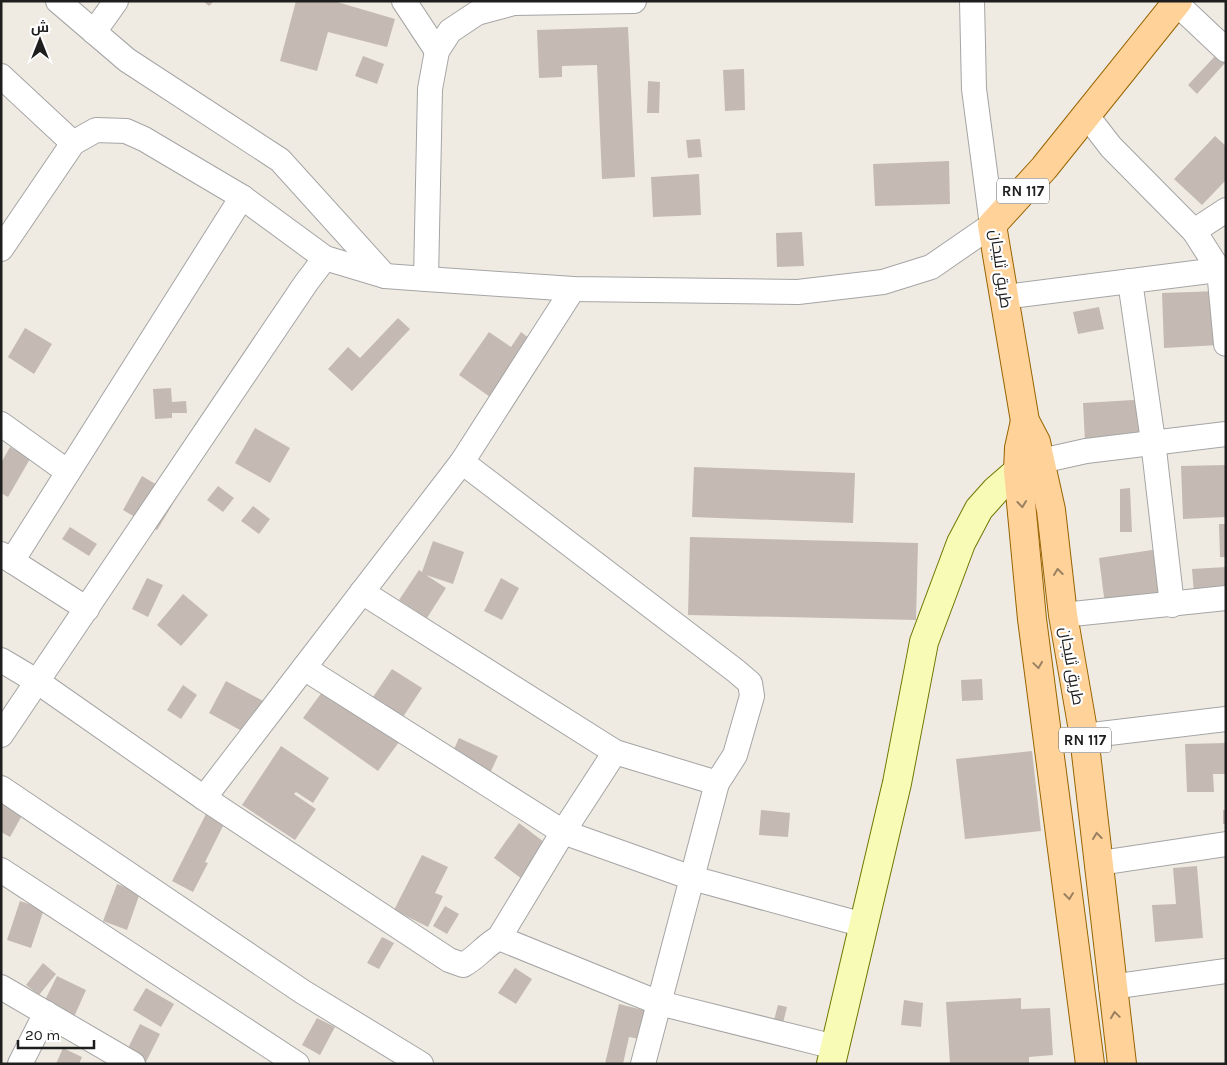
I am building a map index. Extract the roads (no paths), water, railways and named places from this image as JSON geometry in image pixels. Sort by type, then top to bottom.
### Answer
[{"type":"main road","name":"طريق ثليجان","points":[[1090,1064],[1032,620],[1030,466],[1036,442],[1025,421],[992,225],[1044,168],[1176,2]]},
{"type":"main road","name":"طريق ثليجان","points":[[1030,466],[1051,510],[1064,615],[1084,736],[1100,863],[1111,987],[1122,1064]]},
{"type":"street","points":[[58,1],[127,60],[280,160],[385,276]]},
{"type":"street","points":[[94,32],[116,1]]},
{"type":"street","points":[[404,1],[438,51]]},
{"type":"street","points":[[426,279],[430,89],[438,51],[450,31],[477,13],[514,3],[634,1]]},
{"type":"street","points":[[1,249],[73,143],[96,130],[126,131],[144,139],[242,197],[325,258],[385,276],[573,289],[798,292],[884,282],[931,267],[992,225],[974,89],[972,1]]},
{"type":"street","points":[[1176,2],[1226,50]]},
{"type":"street","points":[[1,76],[73,143]]},
{"type":"street","points":[[1086,116],[1111,147],[1194,231],[1223,270],[1226,344]]},
{"type":"street","points":[[87,609],[7,557],[68,472],[242,197]]},
{"type":"street","points":[[1194,231],[1226,210]]},
{"type":"street","points":[[1,735],[306,283],[325,258]]},
{"type":"street","points":[[1004,297],[1223,270]]},
{"type":"street","points":[[1130,281],[1153,441],[1172,605]]},
{"type":"street","points":[[204,798],[462,462],[573,289]]},
{"type":"street","points":[[1,424],[68,472]]},
{"type":"street","points":[[499,938],[659,1003],[833,1056],[896,783],[924,642],[966,534],[980,509],[996,490],[1030,466],[1086,451],[1153,441],[1226,434]]},
{"type":"street","points":[[462,462],[750,683],[752,696],[735,755],[717,783],[643,1064]]},
{"type":"street","points":[[362,592],[615,752],[717,783]]},
{"type":"street","points":[[1064,615],[1226,598]]},
{"type":"street","points":[[1,660],[38,682],[204,798],[449,960],[463,965],[473,960],[488,944],[499,938],[563,832],[615,752]]},
{"type":"street","points":[[304,668],[563,832],[692,878],[864,925]]},
{"type":"street","points":[[1084,736],[1226,719]]},
{"type":"street","points":[[1,788],[303,992],[421,1064]]},
{"type":"street","points":[[1100,863],[1226,844]]},
{"type":"street","points":[[1,870],[293,1063]]},
{"type":"street","points":[[1111,987],[1226,971]]},
{"type":"street","points":[[1,987],[133,1064]]},
{"type":"street","points":[[20,1064],[46,1013]]}]
